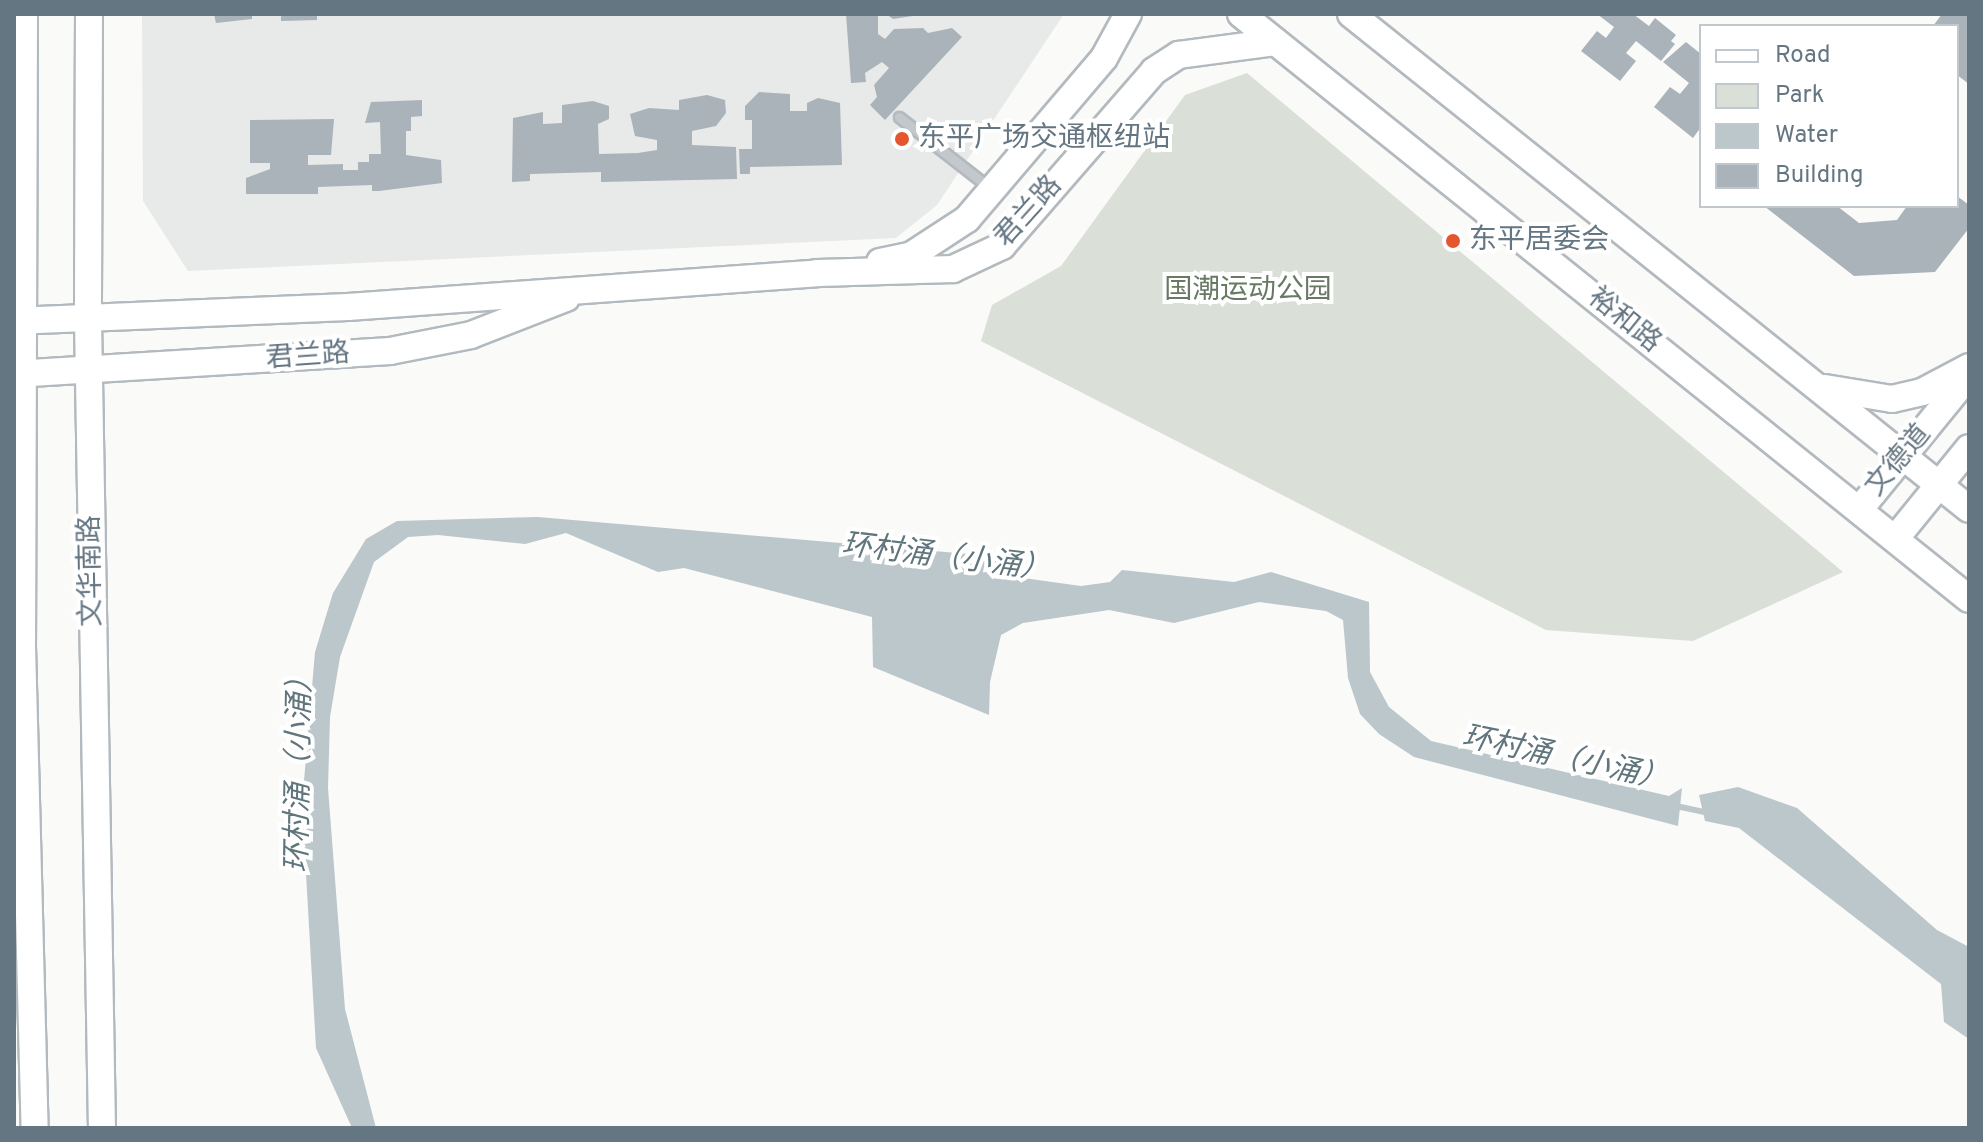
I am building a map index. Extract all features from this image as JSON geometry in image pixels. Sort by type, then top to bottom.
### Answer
[{"type":"main road","points":[[24,14],[20,320],[22,646],[35,1128]]},
{"type":"main road","name":"文华南路","points":[[89,14],[88,320],[102,1128]]},
{"type":"main road","points":[[817,273],[912,255],[943,240],[993,191],[1104,58],[1128,14]]},
{"type":"main road","name":"裕和路","points":[[1241,14],[1969,599]]},
{"type":"main road","points":[[1351,14],[1969,509]]},
{"type":"main road","name":"君兰路","points":[[20,320],[88,320],[817,273],[909,274],[977,262],[1002,246],[1154,71],[1179,55],[1275,42]]},
{"type":"main road","name":"君兰路","points":[[20,374],[390,351],[471,335],[592,288]]},
{"type":"main road","points":[[1817,386],[1892,399],[1922,392],[1969,367]]},
{"type":"main road","name":"文德道","points":[[1859,510],[1969,375]]},
{"type":"main road","name":"文德道","points":[[1895,539],[1969,448]]},
{"type":"lane","points":[[899,117],[993,191]]},
{"type":"shaded area","points":[[142,14],[1064,14],[937,205],[896,238],[188,271],[143,201]]},
{"type":"green space","name":"国潮运动公园","points":[[1247,73],[1843,572],[1693,641],[1546,630],[981,341],[992,305],[1061,266],[1185,95]]},
{"type":"water","points":[[538,517],[992,556],[1016,577],[1081,586],[1110,582],[1122,570],[1234,582],[1271,572],[1369,602],[1370,672],[1389,707],[1431,741],[1669,796],[1682,788],[1678,826],[1414,757],[1379,734],[1360,714],[1348,678],[1343,620],[1326,611],[1259,602],[1174,623],[1109,610],[1023,623],[1001,635],[990,682],[989,715],[873,667],[872,617],[684,568],[658,572],[566,533],[525,544],[438,535],[408,537],[374,562],[340,657],[330,717],[328,788],[345,1009],[376,1128],[352,1128],[316,1048],[302,804],[315,652],[333,593],[366,539],[397,521]]},
{"type":"water","points":[[1738,787],[1797,808],[1937,930],[1969,947],[1969,1039],[1944,1022],[1941,984],[1739,828],[1705,821],[1699,795]]},
{"type":"building","points":[[214,14],[252,14],[252,19],[216,23]]},
{"type":"building","points":[[281,14],[317,14],[317,20],[281,21]]},
{"type":"building","points":[[846,14],[878,14],[878,34],[885,39],[894,29],[923,28],[928,33],[952,28],[962,37],[885,120],[870,105],[877,97],[874,85],[889,68],[882,62],[865,73],[866,82],[851,83]]},
{"type":"building","points":[[886,14],[926,14],[893,19]]},
{"type":"building","points":[[1597,14],[1633,14],[1649,26],[1655,18],[1676,35],[1671,41],[1675,44],[1661,61],[1636,41],[1626,53],[1636,61],[1620,81],[1581,51],[1597,31],[1606,38],[1614,27]]},
{"type":"building","points":[[1942,14],[1969,14],[1969,84],[1959,76],[1959,24],[1934,24]]},
{"type":"building","points":[[1686,42],[1699,52],[1699,130],[1693,138],[1654,107],[1670,87],[1680,94],[1689,83],[1663,62]]},
{"type":"building","points":[[759,92],[790,94],[790,111],[807,111],[807,103],[818,98],[840,103],[842,165],[750,167],[750,174],[740,174],[739,149],[752,149],[752,120],[745,120],[745,106]]},
{"type":"building","points":[[707,95],[725,100],[726,113],[716,126],[692,131],[692,145],[736,147],[737,179],[601,182],[601,172],[530,174],[530,181],[512,182],[513,118],[543,112],[543,124],[562,123],[562,105],[593,101],[609,106],[609,119],[598,124],[599,154],[638,153],[657,150],[657,140],[635,136],[630,114],[649,108],[679,110],[679,100]]},
{"type":"building","points":[[422,100],[422,116],[411,117],[411,131],[406,131],[406,155],[441,160],[442,183],[379,191],[372,191],[372,185],[318,187],[318,194],[246,194],[246,178],[270,169],[270,163],[250,163],[250,120],[334,119],[331,155],[308,155],[308,165],[343,164],[343,170],[358,170],[358,162],[369,162],[369,154],[381,154],[380,122],[365,123],[371,102]]},
{"type":"building","points":[[1959,198],[1969,205],[1969,228],[1935,272],[1854,276],[1767,208],[1840,208],[1859,223],[1897,220],[1906,208],[1959,208]]},
{"type":"waterway","name":"环村涌（小涌）","points":[[1676,806],[1708,813]]},
{"type":"place","name":"东平广场交通枢纽站","points":[[902,139]]},
{"type":"place","name":"东平居委会","points":[[1453,241]]}]
